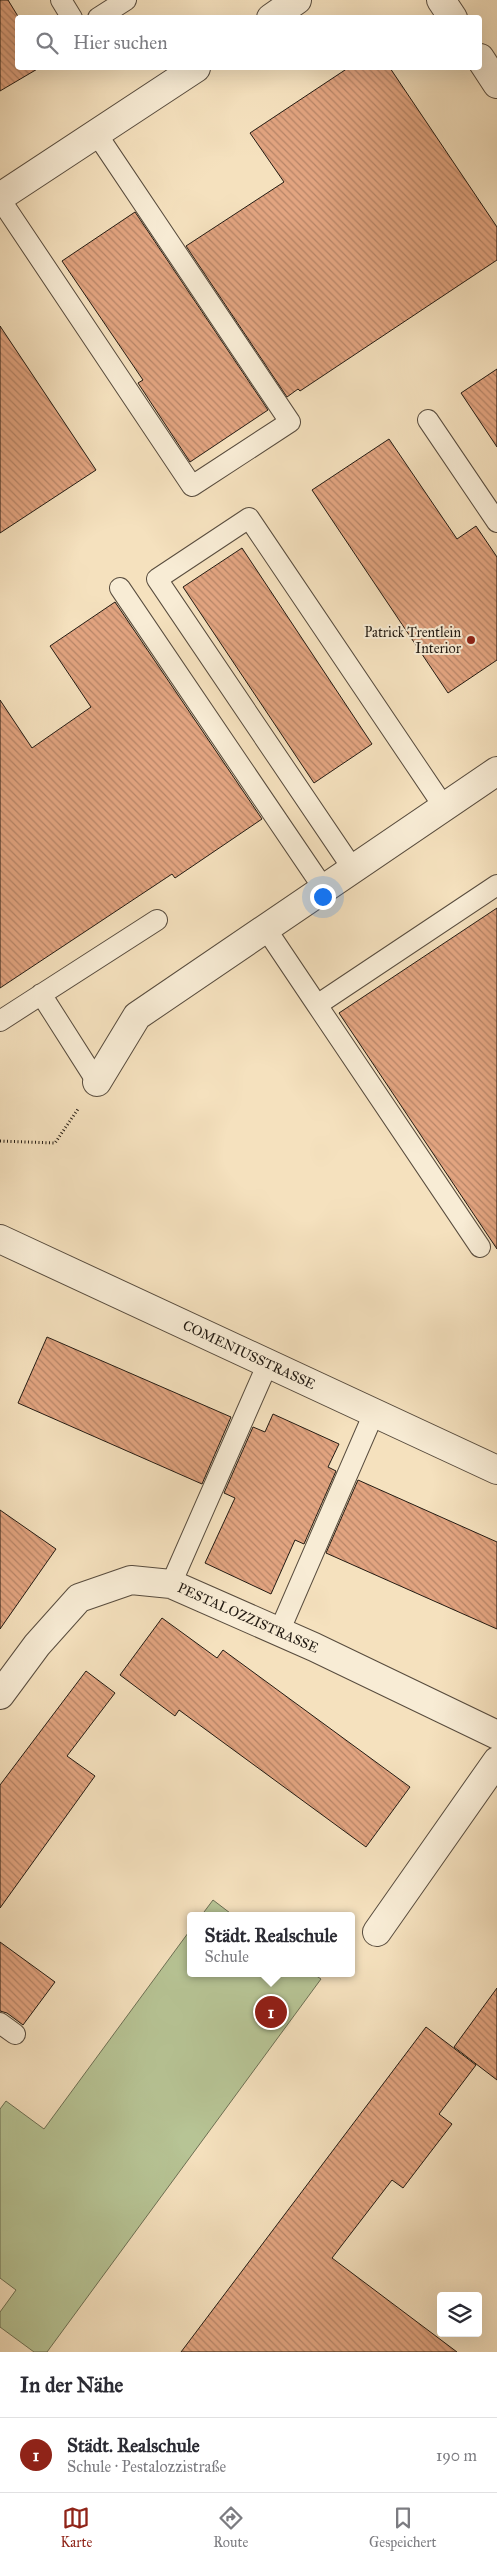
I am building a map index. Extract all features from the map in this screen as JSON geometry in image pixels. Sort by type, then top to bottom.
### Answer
[{"type":"street","points":[[275,15],[297,0]]},
{"type":"street","points":[[441,0],[451,15]]},
{"type":"street","points":[[482,61],[497,84]]},
{"type":"street","points":[[0,198],[193,70]]},
{"type":"street","points":[[97,1082],[137,1016],[497,771]]},
{"type":"street","name":"COMENIUSSTRASSE","points":[[0,1240],[497,1470]]},
{"type":"street","name":"PESTALOZZISTRASSE","points":[[0,1695],[37,1644],[79,1598],[131,1580],[171,1584],[280,1632],[497,1735]]},
{"type":"street","points":[[377,1932],[497,1761]]},
{"type":"lane","points":[[61,0],[70,15]]},
{"type":"lane","points":[[103,15],[126,0]]},
{"type":"lane","points":[[0,198],[192,486],[290,422],[96,133]]},
{"type":"lane","points":[[428,420],[497,522]]},
{"type":"lane","points":[[353,869],[157,579],[249,518],[444,807]]},
{"type":"lane","points":[[120,588],[324,889]]},
{"type":"lane","points":[[317,1005],[497,885]]},
{"type":"lane","points":[[0,1021],[157,920]]},
{"type":"lane","points":[[266,929],[480,1248]]},
{"type":"lane","points":[[41,994],[97,1082]]},
{"type":"lane","points":[[171,1584],[268,1364]]},
{"type":"lane","points":[[280,1632],[374,1413]]},
{"type":"path","points":[[0,1141],[55,1144],[97,1082]]},
{"type":"green space","points":[[213,1900],[229,1912],[204,1912]]},
{"type":"green space","points":[[187,1934],[187,1977],[318,1977],[321,1979],[47,2352],[34,2352],[0,2327],[0,2312],[16,2290],[0,2278],[0,2109],[6,2101],[44,2129]]},
{"type":"building","points":[[0,0],[8,0],[17,15],[15,15],[15,70],[36,70],[0,91]]},
{"type":"building","points":[[345,70],[391,70],[497,227],[497,260],[300,391],[298,389],[287,397],[186,246],[284,182],[250,133]]},
{"type":"building","points":[[135,212],[268,410],[190,462],[138,383],[143,380],[62,261]]},
{"type":"building","points":[[0,326],[96,470],[0,533]]},
{"type":"building","points":[[497,369],[497,447],[461,393]]},
{"type":"building","points":[[389,439],[457,539],[476,526],[497,557],[497,660],[448,693],[312,490]]},
{"type":"building","points":[[242,548],[372,744],[314,783],[183,587]]},
{"type":"building","points":[[115,602],[262,819],[175,878],[172,874],[0,988],[0,700],[32,748],[91,707],[50,646]]},
{"type":"building","points":[[497,908],[497,1249],[339,1013]]},
{"type":"building","points":[[47,1337],[231,1417],[202,1484],[18,1403]]},
{"type":"building","points":[[273,1414],[339,1444],[328,1467],[336,1471],[304,1544],[295,1540],[271,1594],[205,1563],[235,1498],[224,1493],[253,1427],[265,1432]]},
{"type":"building","points":[[358,1480],[497,1542],[497,1629],[326,1553]]},
{"type":"building","points":[[0,1510],[56,1549],[0,1629]]},
{"type":"building","points":[[162,1618],[217,1658],[223,1650],[410,1787],[366,1847],[179,1710],[175,1716],[120,1675]]},
{"type":"building","points":[[86,1671],[115,1693],[67,1756],[95,1776],[0,1908],[0,1785]]},
{"type":"building","points":[[0,1942],[55,1982],[23,2025],[7,2013],[0,2011]]},
{"type":"building","points":[[497,1988],[497,2080],[454,2047]]},
{"type":"building","points":[[426,2027],[476,2065],[439,2114],[452,2124],[403,2188],[392,2180],[332,2258],[457,2352],[181,2352]]},
{"type":"place","name":"Patrick Trentlein Interior","points":[[471,640]]},
{"type":"place","name":"Städt. Realschule","points":[[271,2012]]}]
